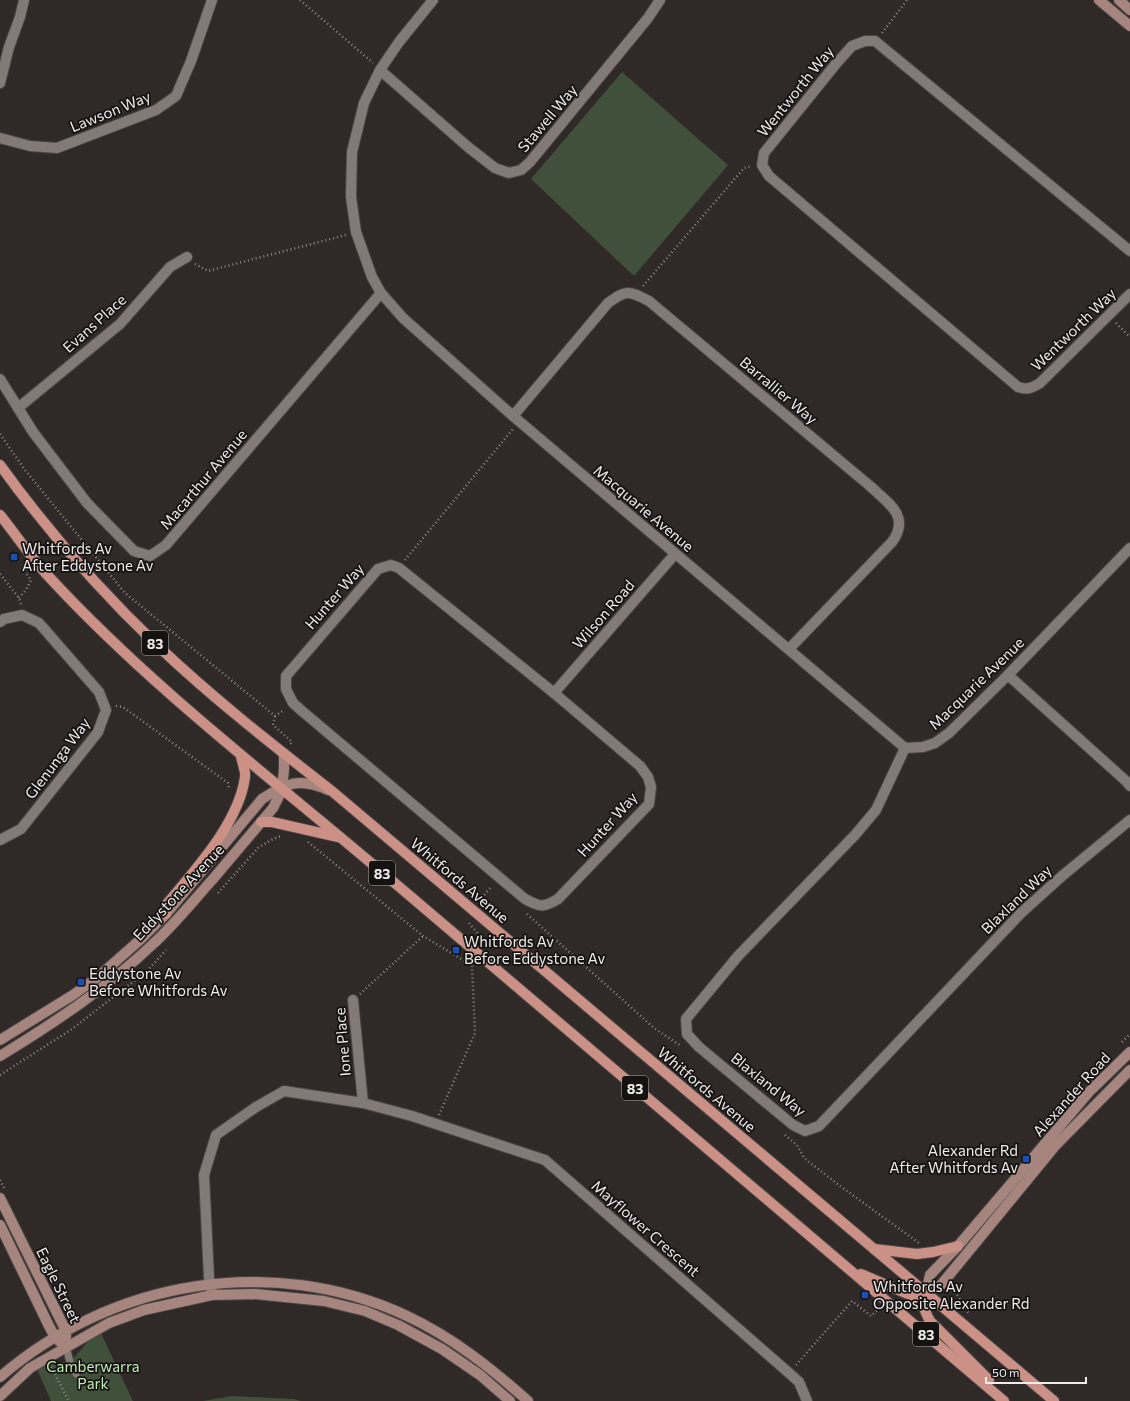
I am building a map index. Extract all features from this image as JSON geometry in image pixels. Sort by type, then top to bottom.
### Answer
[{"type":"main road","name":"Whitfords Avenue","points":[[0,465],[55,537],[91,577],[159,647],[284,754],[333,792],[1054,1401]]},
{"type":"main road","name":"83","points":[[0,515],[48,576],[105,634],[171,696],[241,756],[340,837],[1004,1401]]},
{"type":"main road","points":[[166,914],[166,905],[225,830],[234,811],[245,776],[241,756]]},
{"type":"main road","points":[[261,822],[272,822],[340,837]]},
{"type":"main road","points":[[874,1249],[917,1254],[958,1246]]},
{"type":"main road","points":[[847,1267],[910,1295],[917,1296],[926,1292]]},
{"type":"main road","points":[[926,1292],[923,1302],[924,1310],[930,1322],[1009,1401]]},
{"type":"street","points":[[0,84],[4,47],[20,16],[24,0]]},
{"type":"street","name":"Lawson Way","points":[[0,138],[30,146],[57,148],[156,110],[176,96],[191,61],[212,0]]},
{"type":"street","name":"Macquarie Avenue","points":[[433,0],[399,42],[380,70],[364,103],[352,152],[351,197],[356,232],[372,277],[381,293],[403,318],[516,418],[905,748],[923,747],[935,743],[949,733],[1008,675],[1130,548]]},
{"type":"street","name":"Stawell Way","points":[[380,70],[468,147],[495,168],[509,173],[521,170],[530,162],[648,18],[660,0]]},
{"type":"street","points":[[1100,0],[1130,26]]},
{"type":"street","points":[[1119,0],[1130,10]]},
{"type":"street","name":"Wentworth Way","points":[[875,41],[865,41],[852,46],[764,153],[762,165],[769,176],[1018,387],[1025,389],[1034,388],[1130,294]]},
{"type":"street","points":[[875,41],[1130,251]]},
{"type":"street","name":"Evans Place","points":[[18,408],[120,324],[170,267],[187,257]]},
{"type":"street","points":[[516,418],[608,304],[621,294],[631,292],[636,294]]},
{"type":"street","name":"Macarthur Avenue","points":[[0,379],[33,432],[87,502],[134,551],[150,556],[166,545],[381,293]]},
{"type":"street","name":"Barrallier Way","points":[[636,294],[648,301],[870,486],[895,509],[899,520],[899,533],[896,537],[789,649]]},
{"type":"street","name":"Wilson Road","points":[[554,693],[675,554]]},
{"type":"street","name":"Hunter Way","points":[[391,565],[399,568],[554,693],[640,766],[648,777],[651,787],[649,804],[558,899],[548,905],[537,906],[525,899],[312,720],[293,703],[286,689],[286,676],[370,576],[378,569],[391,565]]},
{"type":"street","points":[[0,622],[4,619],[22,615],[39,622],[99,692],[104,704]]},
{"type":"street","points":[[1008,675],[1130,786]]},
{"type":"street","name":"Glenunga Way","points":[[0,840],[21,829],[98,732],[106,710],[104,704]]},
{"type":"street","name":"Blaxland Way","points":[[905,748],[876,810],[855,835],[738,956],[686,1019],[687,1034],[699,1047],[793,1125],[805,1131],[819,1126],[1021,913],[1062,876],[1130,820]]},
{"type":"street","name":"Eddystone Avenue","points":[[0,1056],[99,990],[153,944],[180,917],[273,808],[281,788],[284,769],[284,754]]},
{"type":"street","name":"Eddystone Avenue","points":[[0,1040],[73,995],[98,977],[141,939],[166,914],[262,799],[281,788],[296,783],[316,784],[333,792]]},
{"type":"street","name":"Ione Place","points":[[353,1000],[363,1104]]},
{"type":"street","name":"Alexander Road","points":[[926,1292],[930,1275],[958,1246],[1089,1092],[1130,1052]]},
{"type":"street","points":[[1122,1060],[1130,1069]]},
{"type":"street","name":"Alexander Road","points":[[926,1292],[941,1285],[1055,1146],[1130,1069]]},
{"type":"street","name":"Mayflower Crescent","points":[[212,1295],[210,1284],[204,1175],[216,1135],[256,1107],[284,1091],[363,1104],[435,1124],[545,1160],[799,1382],[807,1401]]},
{"type":"street","name":"Eagle Street","points":[[0,1198],[66,1330],[66,1347]]},
{"type":"street","name":"Eagle Street","points":[[0,1225],[55,1337],[66,1347]]},
{"type":"street","points":[[0,1377],[36,1349],[66,1330],[85,1320],[133,1300],[163,1292],[238,1281],[308,1286],[365,1299],[407,1316],[452,1341],[509,1384],[528,1401]]},
{"type":"street","points":[[0,1396],[30,1368],[109,1323],[144,1310],[212,1295],[255,1294],[324,1301],[365,1312],[398,1325],[442,1349],[480,1375],[510,1401]]},
{"type":"lane","points":[[66,1347],[70,1362],[76,1374]]},
{"type":"path","points":[[300,0],[380,70]]},
{"type":"path","points":[[875,41],[907,0]]},
{"type":"path","points":[[636,294],[744,168],[762,165]]},
{"type":"path","points":[[187,257],[198,266],[208,271],[356,232]]},
{"type":"path","points":[[1109,316],[1130,336]]},
{"type":"path","points":[[399,568],[516,418]]},
{"type":"path","points":[[0,434],[30,476],[125,593],[275,716]]},
{"type":"path","points":[[0,574],[18,598],[27,617]]},
{"type":"path","points":[[104,704],[123,707],[228,783],[229,794]]},
{"type":"path","points":[[290,715],[284,710],[275,716],[273,725],[292,742]]},
{"type":"path","points":[[306,841],[423,936],[472,965],[475,1033],[435,1124]]},
{"type":"path","points":[[524,911],[654,1028],[683,1047]]},
{"type":"path","name":"Ione Place","points":[[353,1000],[423,936]]},
{"type":"path","points":[[785,1135],[797,1145],[804,1158],[840,1186],[920,1243],[917,1254]]},
{"type":"path","points":[[941,1285],[956,1293]]},
{"type":"path","points":[[789,1373],[852,1301],[871,1316],[887,1301]]},
{"type":"path","points":[[52,1369],[69,1401]]},
{"type":"green space","points":[[622,72],[728,165],[634,276],[531,179]]},
{"type":"green space","name":"Camberwarra Park","points":[[99,1329],[133,1401],[51,1401],[35,1365],[70,1362]]},
{"type":"green space","points":[[232,1396],[294,1399],[301,1401],[203,1401]]},
{"type":"place","name":"Whitfords Av After Eddystone Av","points":[[14,557]]},
{"type":"place","name":"Whitfords Av Before Eddystone Av","points":[[456,950]]},
{"type":"place","name":"Eddystone Av Before Whitfords Av","points":[[81,982]]},
{"type":"place","name":"Alexander Rd After Whitfords Av","points":[[1026,1159]]},
{"type":"place","name":"Whitfords Av Opposite Alexander Rd","points":[[865,1295]]}]
